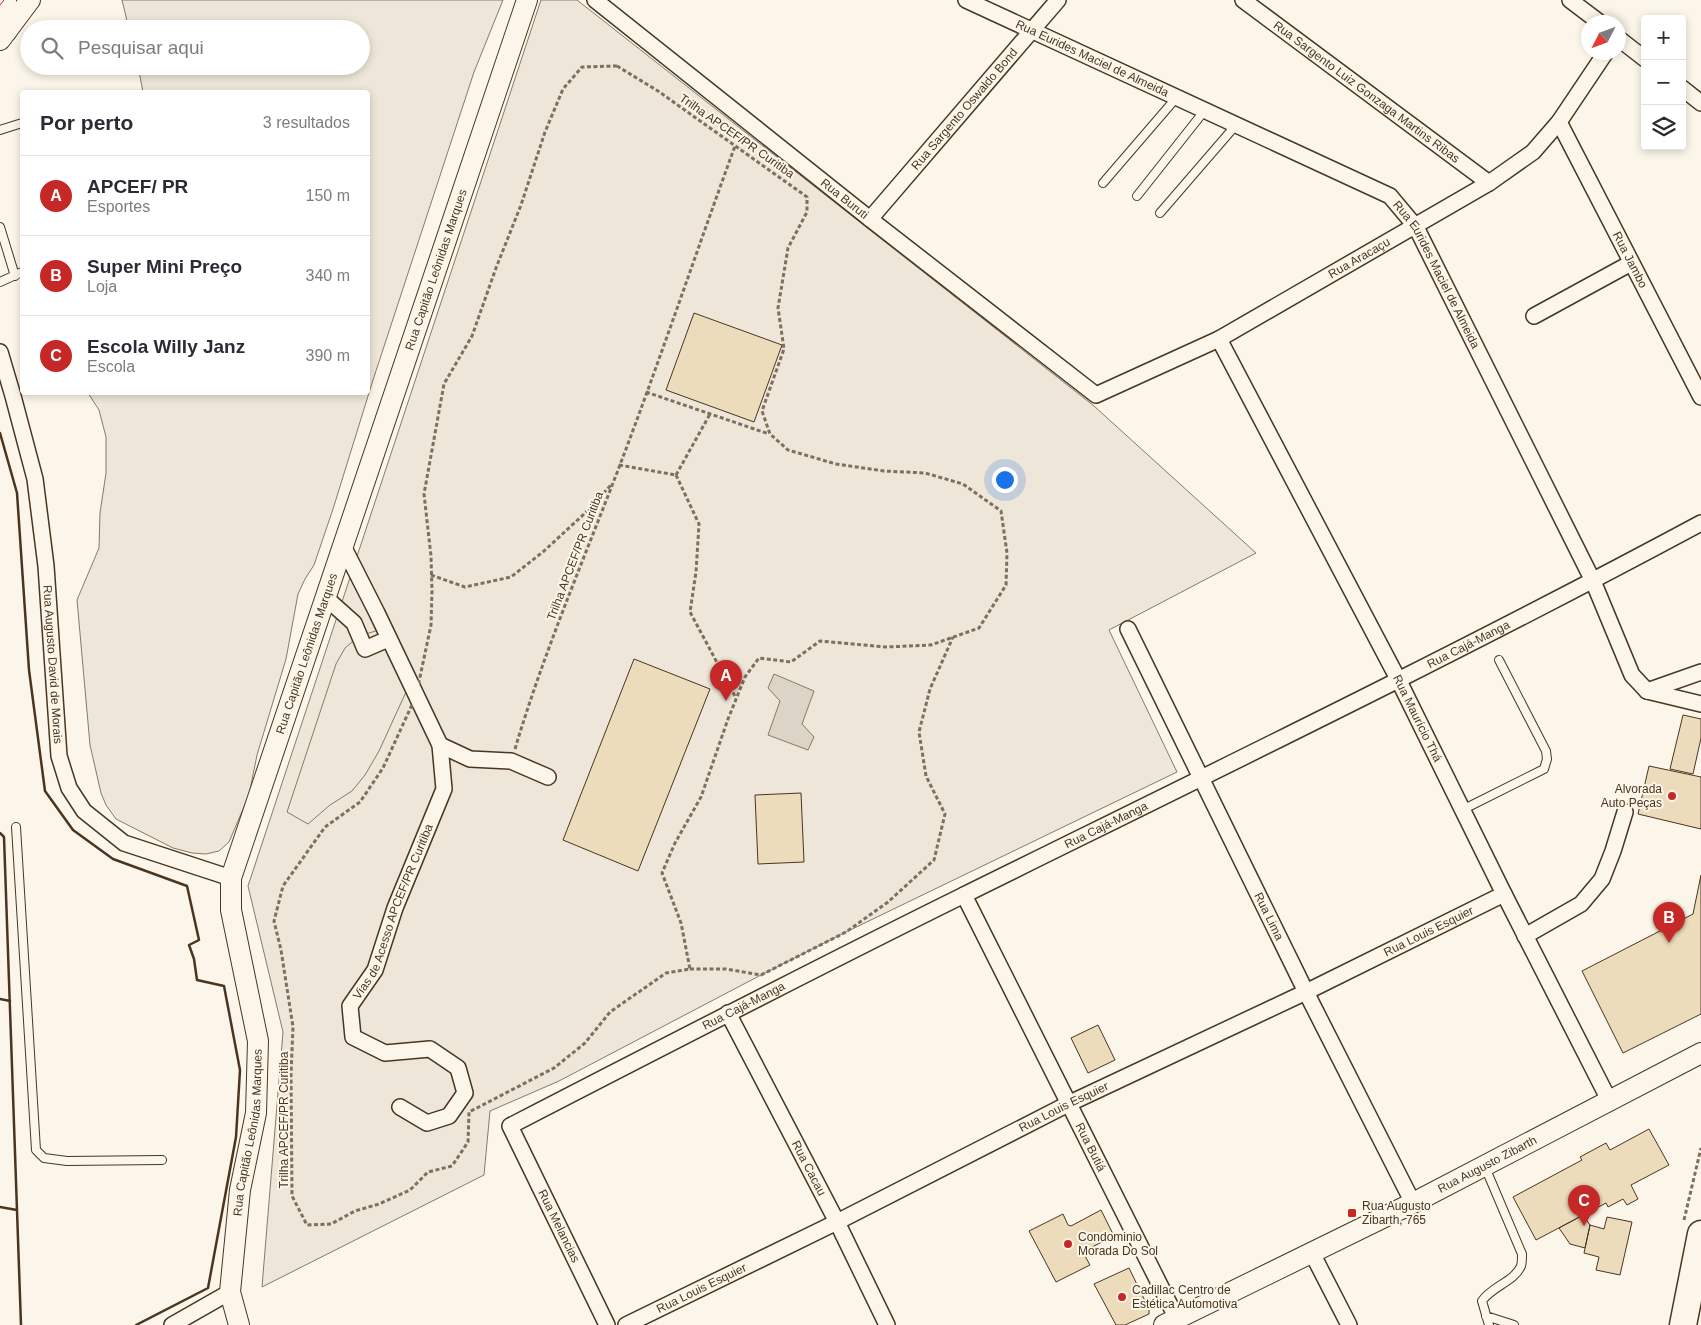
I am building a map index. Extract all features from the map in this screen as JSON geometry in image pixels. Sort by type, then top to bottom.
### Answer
[{"type":"highway","points":[[1682,1325],[1698,1275],[1701,1234]]},
{"type":"street","points":[[3,36],[6,0]]},
{"type":"street","points":[[3,36],[30,0]]},
{"type":"street","name":"Rua Capitão Leônidas Marques","points":[[238,1325],[230,1292],[240,1190],[256,1113],[258,1041],[231,910],[231,878],[526,0]]},
{"type":"street","name":"Rua Buruti","points":[[595,0],[870,219],[1096,395]]},
{"type":"street","name":"Rua Eurides Maciel de Almeida","points":[[966,0],[1390,196],[1416,227],[1592,582],[1632,676],[1647,691]]},
{"type":"street","name":"Rua Sargento Oswaldo Bond","points":[[870,219],[1058,0]]},
{"type":"street","name":"Rua Sargento Luiz Gonzaga Martins Ribas","points":[[1244,0],[1489,183]]},
{"type":"street","points":[[1570,0],[1590,15]]},
{"type":"street","points":[[1626,44],[1641,56]]},
{"type":"street","name":"Rua Aracaçu","points":[[1096,395],[1218,339],[1416,227],[1489,183],[1533,152],[1558,122],[1601,60]]},
{"type":"street","points":[[1686,91],[1701,103]]},
{"type":"street","name":"Rua Jambo","points":[[1558,122],[1701,397]]},
{"type":"street","points":[[1534,316],[1631,262]]},
{"type":"street","name":"Rua Maurício Thá","points":[[1218,339],[1398,679],[1525,936],[1609,1100]]},
{"type":"street","name":"Rua Augusto David de Morais","points":[[0,352],[14,396],[35,479],[46,566],[59,756],[69,788],[84,811],[124,843],[231,878]]},
{"type":"street","name":"Rua Cajá-Manga","points":[[510,1126],[964,895],[1202,779],[1592,582],[1701,523]]},
{"type":"street","name":"Vias de Acesso APCEF/PR Curitiba","points":[[343,546],[440,745],[444,789],[396,908],[375,970],[350,1006],[353,1037],[385,1052],[430,1050],[458,1068],[465,1093],[449,1116],[427,1123],[400,1107]]},
{"type":"street","points":[[326,598],[354,623],[365,649],[388,638]]},
{"type":"street","points":[[354,623],[377,613]]},
{"type":"street","name":"Rua Lima","points":[[1128,629],[1306,992],[1413,1203]]},
{"type":"street","points":[[1647,691],[1701,672]]},
{"type":"street","points":[[1647,691],[1701,704]]},
{"type":"street","points":[[440,745],[470,759],[511,761],[548,777]]},
{"type":"street","points":[[1525,936],[1581,904],[1602,879],[1625,812]]},
{"type":"street","name":"Rua Louis Esquier","points":[[626,1325],[837,1222],[1068,1104],[1306,992],[1504,894]]},
{"type":"street","name":"Rua Butiá","points":[[964,895],[1068,1104],[1171,1322]]},
{"type":"street","name":"Rua Cacau","points":[[728,1014],[837,1222],[887,1325]]},
{"type":"street","name":"Rua Augusto Zibarth","points":[[1171,1322],[1413,1203],[1701,1052]]},
{"type":"street","name":"Rua Melancias","points":[[510,1126],[608,1325]]},
{"type":"street","points":[[1312,1253],[1348,1325]]},
{"type":"street","points":[[172,1325],[230,1292]]},
{"type":"lane","points":[[1103,183],[1177,97]]},
{"type":"lane","points":[[1138,196],[1205,110]]},
{"type":"lane","points":[[0,130],[20,124]]},
{"type":"lane","points":[[1160,213],[1236,125]]},
{"type":"lane","points":[[0,227],[19,274],[0,282]]},
{"type":"lane","points":[[1462,810],[1544,770],[1547,759],[1546,751],[1499,660]]},
{"type":"lane","points":[[16,827],[36,1150],[44,1158],[67,1161],[162,1160]]},
{"type":"lane","points":[[1484,1166],[1522,1254],[1522,1265],[1512,1278],[1488,1292],[1482,1301],[1489,1325]]},
{"type":"lane","points":[[1486,1316],[1514,1325]]},
{"type":"path","name":"Trilha APCEF/PR Curitiba","points":[[770,434],[762,411],[784,349],[778,308],[788,248],[807,212],[807,197],[658,91],[617,66],[582,67],[563,89],[545,132],[521,205],[472,336],[444,384],[424,494],[432,574],[432,625],[416,696],[383,768],[360,802],[325,827],[283,886],[274,921],[281,950],[293,1028],[291,1074],[292,1196],[307,1225],[331,1224],[355,1211],[379,1204],[410,1190],[428,1172],[452,1166],[468,1142],[469,1112],[554,1068],[585,1043],[610,1012],[666,973],[690,969],[726,969],[761,975],[846,932],[888,902],[934,860],[945,814],[926,776],[919,732],[930,690],[953,637]]},
{"type":"path","points":[[613,483],[735,146]]},
{"type":"path","points":[[646,392],[770,434],[788,450],[836,464],[884,471],[925,472],[963,484],[1002,511],[1007,553],[1006,585],[979,628],[931,645],[886,648],[820,641],[791,662],[758,658],[745,677],[701,797],[675,843],[662,873],[681,923],[690,969]]},
{"type":"path","points":[[676,475],[710,414]]},
{"type":"path","points":[[620,465],[676,475]]},
{"type":"path","points":[[676,475],[699,524],[696,572],[690,612],[736,699]]},
{"type":"path","name":"Trilha APCEF/PR Curitiba","points":[[432,574],[465,587],[511,577],[544,551],[583,515],[613,483]]},
{"type":"path","name":"Trilha APCEF/PR Curitiba","points":[[511,761],[533,690],[613,483]]},
{"type":"shaded area","points":[[122,0],[503,0],[474,72],[370,390],[370,90],[143,90],[140,75],[370,75],[370,20],[127,20]]},
{"type":"shaded area","points":[[541,0],[577,0],[1094,406],[1256,553],[1109,630],[1177,772],[846,932],[559,1081],[490,1111],[484,1175],[262,1287],[283,1032],[248,886]]},
{"type":"shaded area","points":[[89,395],[368,395],[314,565],[298,594],[286,659],[257,755],[249,795],[229,842],[219,851],[206,854],[192,853],[173,848],[116,819],[106,805],[101,793],[90,745],[77,600],[99,548],[100,513],[106,473],[106,437],[99,410]]},
{"type":"shaded area","points":[[379,630],[406,692],[379,751],[365,775],[352,791],[330,805],[308,824],[287,812],[336,664],[345,648],[359,636]]},
{"type":"shaded area","points":[[774,674],[814,691],[802,724],[814,737],[808,750],[768,735],[780,701],[768,688]]},
{"type":"building","points":[[694,313],[782,345],[754,422],[666,390]]},
{"type":"building","points":[[634,659],[710,689],[638,871],[563,840]]},
{"type":"building","points":[[1683,715],[1701,719],[1701,738],[1693,774],[1670,769]]},
{"type":"building","name":"Alvorada Auto Peças","points":[[1649,766],[1701,777],[1701,829],[1638,814]]},
{"type":"building","points":[[801,793],[804,862],[758,864],[755,795]]},
{"type":"building","points":[[1701,875],[1701,1014],[1623,1053],[1582,971],[1693,914]]},
{"type":"building","points":[[1098,1025],[1115,1060],[1088,1073],[1071,1038]]},
{"type":"building","points":[[1649,1129],[1669,1165],[1631,1185],[1638,1199],[1627,1205],[1623,1199],[1608,1207],[1606,1203],[1536,1240],[1513,1197],[1582,1160],[1580,1157],[1606,1143],[1610,1150]]},
{"type":"building","name":"Condominio Morada Do Sol","points":[[1101,1210],[1114,1236],[1084,1251],[1090,1265],[1056,1282],[1029,1231],[1063,1214],[1068,1225],[1071,1226]]},
{"type":"building","points":[[1583,1215],[1590,1225],[1585,1248],[1570,1244],[1559,1228]]},
{"type":"building","points":[[1607,1217],[1632,1222],[1620,1275],[1596,1270],[1599,1257],[1584,1253],[1590,1225],[1604,1229]]},
{"type":"building","name":"Cadillac Centro de Estética Automotiva","points":[[1129,1268],[1149,1309],[1149,1314],[1125,1325],[1116,1325],[1094,1284]]},
{"type":"wall","points":[[0,433],[17,493],[29,670],[45,791],[73,830],[113,859],[187,886],[199,940],[189,945],[194,959],[197,980],[224,986],[240,1070],[236,1137],[208,1288],[136,1325]]},
{"type":"wall","points":[[0,833],[4,837],[21,1325]]},
{"type":"wall","points":[[0,999],[10,1001]]},
{"type":"wall","points":[[0,1207],[17,1210]]},
{"type":"power","points":[[0,5],[4,0]]},
{"type":"place","name":"APCEF/ PR","points":[[726,701]]},
{"type":"place","name":"Alvorada Auto Peças","points":[[1672,796]]},
{"type":"place","name":"Super Mini Preço","points":[[1669,943]]},
{"type":"place","name":"Rua Augusto Zibarth, 765","points":[[1352,1213]]},
{"type":"place","name":"Escola Willy Janz","points":[[1584,1226]]},
{"type":"place","name":"Condominio Morada Do Sol","points":[[1068,1244]]},
{"type":"place","name":"Cadillac Centro de Estética Automotiva","points":[[1122,1297]]}]
